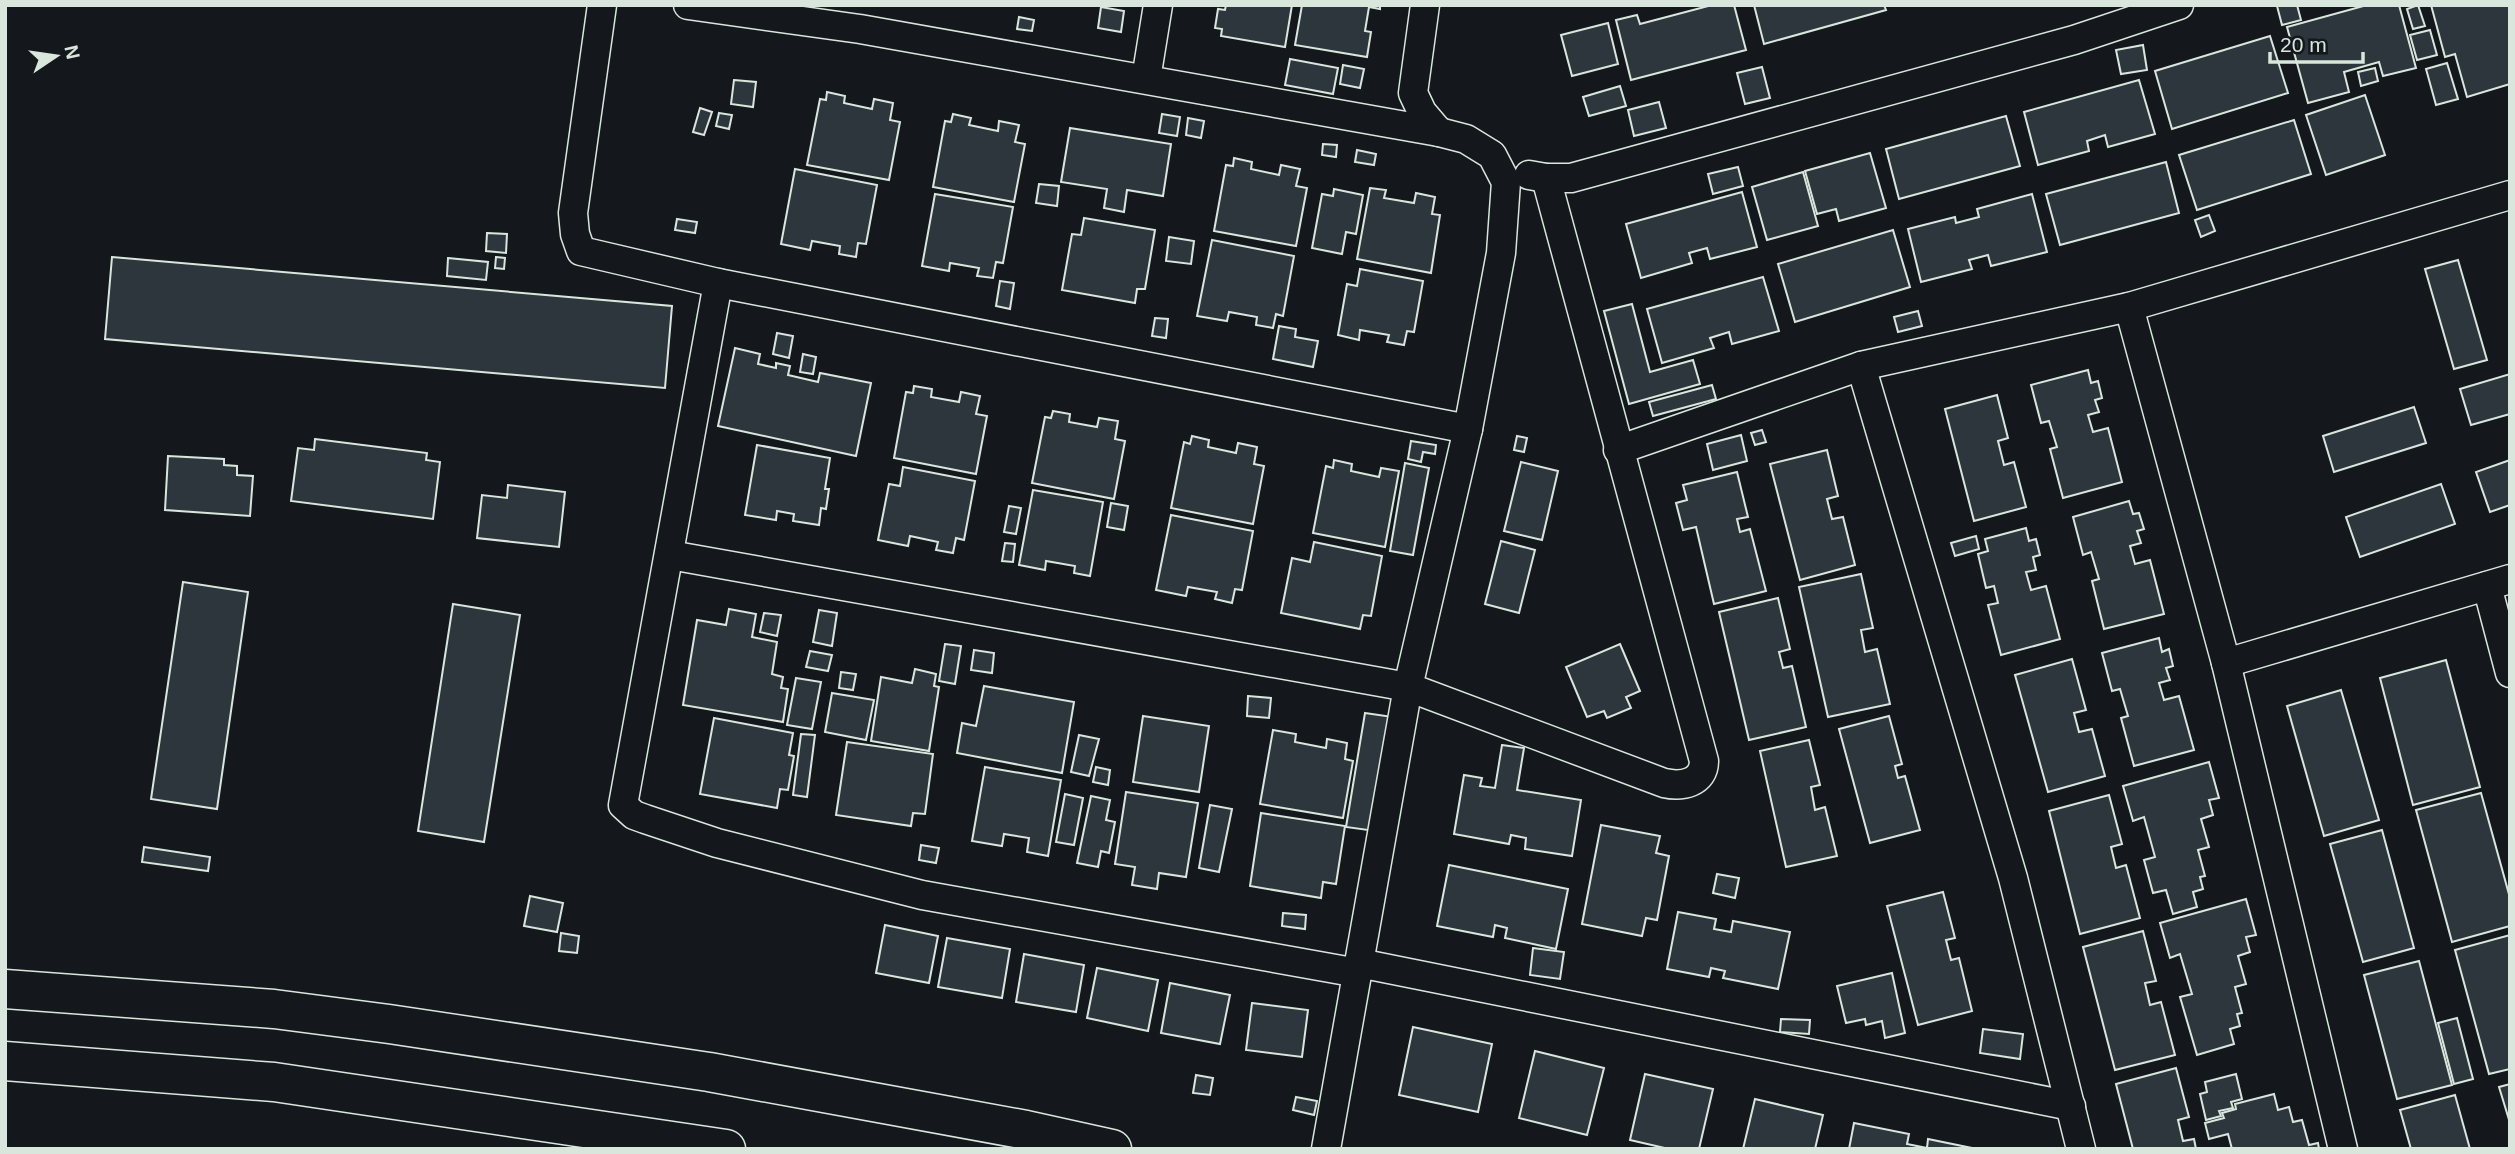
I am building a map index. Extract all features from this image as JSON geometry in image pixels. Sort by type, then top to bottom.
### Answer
[{"type":"highway","points":[[5,989],[274,1009],[389,1024],[709,1072],[1026,1130],[1112,1149]]},
{"type":"highway","points":[[5,1061],[274,1082],[726,1149]]},
{"type":"street","points":[[602,5],[573,213],[575,234],[581,251],[718,283],[1468,429]]},
{"type":"street","points":[[688,5],[862,17],[1146,79],[1439,132],[1466,139],[1492,155],[1506,182],[1501,253],[1468,429],[1408,687],[1326,1149]]},
{"type":"street","points":[[1146,79],[1158,5]]},
{"type":"street","points":[[1425,5],[1413,93],[1422,112],[1439,132]]},
{"type":"street","points":[[1506,182],[1531,174],[1546,178],[1571,178],[2048,48],[2179,5]]},
{"type":"street","points":[[670,555],[1408,687],[1664,783],[1675,786],[1697,779],[1704,771],[1703,761],[1546,178]]},
{"type":"street","points":[[1618,450],[1861,366],[2129,307],[2510,195]]},
{"type":"street","points":[[718,283],[624,797],[624,805],[634,815],[717,843],[922,895],[1359,968],[2071,1106]]},
{"type":"street","points":[[2129,307],[2227,663],[2343,1149]]},
{"type":"street","points":[[1861,366],[2013,878],[2081,1149]]},
{"type":"street","points":[[2227,663],[2499,582],[2510,673]]},
{"type":"building","points":[[1226,5],[1292,5],[1285,47],[1221,36],[1222,29],[1215,28],[1218,9],[1225,10]]},
{"type":"building","points":[[1302,5],[1380,5],[1380,9],[1369,7],[1365,31],[1371,32],[1367,57],[1295,45]]},
{"type":"building","points":[[1712,5],[1734,5],[1746,50],[1631,80],[1616,20],[1637,15],[1640,24]]},
{"type":"building","points":[[1754,5],[1884,5],[1886,10],[1764,44]]},
{"type":"building","points":[[2297,5],[2301,20],[2282,25],[2277,6]]},
{"type":"building","points":[[2367,5],[2399,5],[2416,68],[2383,76],[2379,62],[2344,72],[2349,92],[2308,103],[2287,27]]},
{"type":"building","points":[[2418,5],[2425,26],[2413,29],[2407,9]]},
{"type":"building","points":[[2431,5],[2510,5],[2510,84],[2467,97],[2455,54],[2445,57]]},
{"type":"building","points":[[1101,7],[1124,11],[1121,32],[1098,28]]},
{"type":"building","points":[[1019,17],[1034,20],[1032,31],[1017,29]]},
{"type":"building","points":[[1608,23],[1618,64],[1572,76],[1561,35]]},
{"type":"building","points":[[2430,30],[2437,55],[2417,60],[2410,35]]},
{"type":"building","points":[[2270,36],[2288,93],[2172,129],[2155,71]]},
{"type":"building","points":[[2143,45],[2147,70],[2121,74],[2116,50]]},
{"type":"building","points":[[1290,59],[1338,68],[1333,94],[1285,85]]},
{"type":"building","points":[[2447,63],[2458,99],[2436,105],[2426,69]]},
{"type":"building","points":[[1343,65],[1364,69],[1360,88],[1340,84]]},
{"type":"building","points":[[1762,67],[1770,98],[1745,104],[1737,73]]},
{"type":"building","points":[[2375,68],[2378,81],[2361,86],[2358,72]]},
{"type":"building","points":[[734,80],[756,82],[753,107],[731,104]]},
{"type":"building","points":[[2139,80],[2155,134],[2108,147],[2105,135],[2087,141],[2089,151],[2038,165],[2024,112]]},
{"type":"building","points":[[1620,86],[1626,106],[1589,116],[1583,97]]},
{"type":"building","points":[[827,92],[845,96],[844,103],[872,109],[874,99],[893,103],[890,120],[900,122],[889,180],[807,165],[820,99],[826,100]]},
{"type":"building","points":[[2365,95],[2385,155],[2326,175],[2306,115]]},
{"type":"building","points":[[1659,102],[1666,128],[1634,136],[1628,110]]},
{"type":"building","points":[[700,108],[712,112],[704,135],[693,132]]},
{"type":"building","points":[[719,113],[732,115],[729,129],[716,126]]},
{"type":"building","points":[[953,114],[971,118],[969,125],[998,131],[999,121],[1019,125],[1015,142],[1025,144],[1014,202],[933,187],[945,121],[951,122]]},
{"type":"building","points":[[1162,114],[1180,117],[1177,136],[1159,133]]},
{"type":"building","points":[[2006,116],[2020,166],[1899,199],[1886,149]]},
{"type":"building","points":[[1188,118],[1204,121],[1201,138],[1186,135]]},
{"type":"building","points":[[2294,120],[2311,174],[2197,210],[2179,155]]},
{"type":"building","points":[[1070,128],[1171,144],[1163,196],[1127,190],[1124,212],[1104,208],[1107,189],[1061,182]]},
{"type":"building","points":[[1323,144],[1337,145],[1336,157],[1322,155]]},
{"type":"building","points":[[1357,150],[1376,154],[1374,165],[1355,162]]},
{"type":"building","points":[[1870,153],[1886,208],[1839,221],[1836,209],[1817,214],[1805,171]]},
{"type":"building","points":[[1234,158],[1252,162],[1251,169],[1279,175],[1281,165],[1300,169],[1296,186],[1307,188],[1296,246],[1214,231],[1226,165],[1233,166]]},
{"type":"building","points":[[2166,162],[2179,213],[2060,245],[2046,194]]},
{"type":"building","points":[[1738,167],[1743,186],[1713,194],[1708,174]]},
{"type":"building","points":[[795,169],[877,185],[866,244],[858,243],[856,257],[839,254],[840,246],[812,241],[810,250],[781,244]]},
{"type":"building","points":[[1803,172],[1818,226],[1767,240],[1752,187]]},
{"type":"building","points":[[1039,184],[1059,186],[1057,206],[1036,203]]},
{"type":"building","points":[[1370,188],[1386,190],[1384,198],[1414,203],[1416,193],[1435,197],[1432,214],[1440,215],[1431,273],[1357,259]]},
{"type":"building","points":[[1334,189],[1363,195],[1356,234],[1346,232],[1342,254],[1312,248],[1322,194],[1333,196]]},
{"type":"building","points":[[1742,192],[1757,247],[1710,259],[1707,248],[1689,253],[1692,263],[1641,278],[1626,224]]},
{"type":"building","points":[[935,194],[1013,207],[1003,263],[996,262],[993,278],[977,276],[979,268],[950,263],[949,271],[922,266]]},
{"type":"building","points":[[2032,194],[2047,252],[1991,266],[1988,255],[1969,260],[1972,269],[1921,282],[1908,229],[1955,217],[1956,223],[1979,217],[1977,209]]},
{"type":"building","points":[[2209,215],[2215,231],[2201,237],[2195,220]]},
{"type":"building","points":[[1084,218],[1155,230],[1145,289],[1137,289],[1135,303],[1062,290],[1072,234],[1081,235]]},
{"type":"building","points":[[677,219],[697,222],[695,233],[675,230]]},
{"type":"building","points":[[1893,230],[1910,287],[1795,322],[1778,264]]},
{"type":"building","points":[[487,233],[507,234],[506,253],[486,251]]},
{"type":"building","points":[[1169,237],[1194,241],[1191,264],[1166,261]]},
{"type":"building","points":[[1212,240],[1294,256],[1283,316],[1276,314],[1273,328],[1256,325],[1257,317],[1229,312],[1227,321],[1197,316]]},
{"type":"building","points":[[112,257],[672,306],[665,388],[105,339]]},
{"type":"building","points":[[496,257],[505,258],[504,269],[495,268]]},
{"type":"building","points":[[448,258],[488,262],[486,280],[447,276]]},
{"type":"building","points":[[2458,260],[2487,360],[2454,369],[2425,269]]},
{"type":"building","points":[[1360,269],[1423,281],[1414,332],[1407,331],[1404,345],[1387,342],[1389,335],[1360,330],[1359,340],[1338,335],[1347,284],[1357,286]]},
{"type":"building","points":[[1763,277],[1779,331],[1732,344],[1729,332],[1710,338],[1714,348],[1662,363],[1647,309]]},
{"type":"building","points":[[1000,281],[1014,283],[1010,309],[996,306]]},
{"type":"building","points":[[1632,304],[1650,372],[1693,360],[1700,384],[1629,404],[1604,311]]},
{"type":"building","points":[[1918,311],[1922,326],[1898,332],[1894,317]]},
{"type":"building","points":[[1155,318],[1168,319],[1166,338],[1152,336]]},
{"type":"building","points":[[1279,326],[1296,329],[1295,337],[1318,341],[1313,367],[1273,359]]},
{"type":"building","points":[[777,333],[793,336],[789,358],[773,354]]},
{"type":"building","points":[[735,348],[760,354],[758,364],[776,368],[776,363],[790,366],[788,375],[818,382],[820,373],[871,383],[856,456],[718,426]]},
{"type":"building","points":[[803,354],[816,357],[813,374],[800,372]]},
{"type":"building","points":[[2088,370],[2091,383],[2098,381],[2102,398],[2095,400],[2099,412],[2088,415],[2093,432],[2108,428],[2122,482],[2063,498],[2050,449],[2057,447],[2049,421],[2041,423],[2031,385]]},
{"type":"building","points":[[2510,374],[2510,414],[2471,425],[2460,389]]},
{"type":"building","points":[[1712,385],[1716,399],[1653,416],[1649,402]]},
{"type":"building","points":[[914,386],[932,389],[931,397],[959,402],[961,392],[980,396],[976,414],[987,416],[976,474],[894,458],[906,392],[913,393]]},
{"type":"building","points":[[1997,395],[2008,438],[1998,441],[2004,465],[2014,462],[2026,507],[1974,521],[1945,409]]},
{"type":"building","points":[[2414,407],[2426,443],[2334,472],[2323,436]]},
{"type":"building","points":[[1053,411],[1070,414],[1069,422],[1097,427],[1099,418],[1118,421],[1115,439],[1125,441],[1114,499],[1032,483],[1045,417],[1051,418]]},
{"type":"building","points":[[1762,430],[1766,442],[1755,445],[1751,433]]},
{"type":"building","points":[[1741,435],[1747,461],[1713,470],[1707,444]]},
{"type":"building","points":[[1192,436],[1209,440],[1208,447],[1236,453],[1238,443],[1257,447],[1254,464],[1264,466],[1253,524],[1171,508],[1184,442],[1190,444]]},
{"type":"building","points":[[1517,436],[1527,438],[1524,452],[1514,450]]},
{"type":"building","points":[[315,439],[427,453],[426,460],[440,462],[433,519],[291,501],[298,448],[314,450]]},
{"type":"building","points":[[1411,441],[1436,445],[1435,454],[1423,452],[1421,462],[1408,459]]},
{"type":"building","points":[[757,445],[830,458],[825,489],[829,489],[826,509],[821,508],[819,525],[793,521],[794,514],[777,511],[776,520],[745,515]]},
{"type":"building","points":[[1827,450],[1838,496],[1827,499],[1832,519],[1843,517],[1855,565],[1800,580],[1770,464]]},
{"type":"building","points":[[168,456],[224,459],[224,465],[237,466],[237,475],[253,476],[250,516],[165,510]]},
{"type":"building","points":[[1334,460],[1352,464],[1351,471],[1379,477],[1381,468],[1399,471],[1385,547],[1313,533],[1326,466],[1333,468]]},
{"type":"building","points":[[2510,460],[2510,505],[2490,512],[2476,472]]},
{"type":"building","points":[[1521,462],[1558,471],[1542,540],[1504,531]]},
{"type":"building","points":[[1405,463],[1429,468],[1413,555],[1390,551]]},
{"type":"building","points":[[903,467],[975,481],[964,540],[956,538],[953,553],[936,550],[938,542],[910,536],[908,546],[878,540],[889,484],[900,486]]},
{"type":"building","points":[[1737,472],[1748,517],[1737,519],[1740,532],[1750,529],[1766,591],[1714,604],[1696,527],[1683,530],[1676,503],[1687,500],[1683,485]]},
{"type":"building","points":[[2441,484],[2455,524],[2360,557],[2346,517]]},
{"type":"building","points":[[508,485],[565,492],[559,547],[477,538],[482,495],[507,498]]},
{"type":"building","points":[[1033,490],[1103,502],[1090,576],[1074,573],[1075,566],[1046,561],[1045,570],[1019,565]]},
{"type":"building","points":[[2129,501],[2133,514],[2139,513],[2144,529],[2137,531],[2141,543],[2130,546],[2135,564],[2150,560],[2164,614],[2104,629],[2092,581],[2099,579],[2091,552],[2083,555],[2073,517]]},
{"type":"building","points":[[1111,503],[1128,506],[1124,530],[1107,527]]},
{"type":"building","points":[[1009,506],[1021,508],[1016,534],[1004,532]]},
{"type":"building","points":[[1171,515],[1253,531],[1242,590],[1235,589],[1232,603],[1215,599],[1217,592],[1188,587],[1186,596],[1156,590]]},
{"type":"building","points":[[2026,528],[2029,541],[2036,539],[2040,555],[2033,557],[2036,570],[2026,572],[2031,590],[2046,586],[2060,639],[2001,655],[1988,605],[1998,603],[1994,586],[1986,588],[1978,554],[1988,551],[1985,539]]},
{"type":"building","points":[[1976,536],[1979,549],[1955,556],[1951,543]]},
{"type":"building","points":[[1501,541],[1535,550],[1519,613],[1485,604]]},
{"type":"building","points":[[1314,542],[1382,556],[1371,616],[1363,615],[1360,629],[1281,613],[1292,558],[1310,562]]},
{"type":"building","points":[[1005,543],[1015,544],[1013,562],[1002,561]]},
{"type":"building","points":[[1861,574],[1873,628],[1861,630],[1865,652],[1877,649],[1890,704],[1828,717],[1799,587]]},
{"type":"building","points":[[183,582],[248,592],[217,809],[151,799]]},
{"type":"building","points":[[1778,598],[1790,649],[1779,652],[1783,668],[1792,666],[1806,727],[1749,740],[1719,612]]},
{"type":"building","points":[[453,604],[520,615],[484,842],[418,831]]},
{"type":"building","points":[[729,609],[756,614],[752,637],[777,642],[772,674],[783,677],[781,688],[788,689],[783,722],[683,705],[697,620],[726,625]]},
{"type":"building","points":[[819,610],[837,613],[832,646],[813,642]]},
{"type":"building","points":[[764,613],[781,615],[777,636],[760,632]]},
{"type":"building","points":[[2159,638],[2162,652],[2169,649],[2173,666],[2166,668],[2170,680],[2159,683],[2164,700],[2179,696],[2194,750],[2134,766],[2121,718],[2128,716],[2120,689],[2112,691],[2102,653]]},
{"type":"building","points":[[945,644],[961,646],[955,684],[939,681]]},
{"type":"building","points":[[1620,644],[1640,691],[1626,697],[1631,708],[1607,718],[1604,711],[1587,717],[1566,667]]},
{"type":"building","points":[[974,650],[994,653],[992,673],[971,670]]},
{"type":"building","points":[[810,651],[832,655],[828,671],[806,667]]},
{"type":"building","points":[[2072,659],[2086,710],[2074,713],[2079,732],[2092,729],[2105,776],[2048,792],[2015,675]]},
{"type":"building","points":[[2446,660],[2480,787],[2413,805],[2380,678]]},
{"type":"building","points":[[915,669],[936,674],[934,686],[939,687],[929,751],[871,741],[881,677],[912,683]]},
{"type":"building","points":[[841,672],[856,674],[853,690],[839,688]]},
{"type":"building","points":[[796,678],[821,682],[812,729],[787,725]]},
{"type":"building","points":[[984,686],[1074,702],[1062,773],[957,753],[962,723],[976,726]]},
{"type":"building","points":[[2341,690],[2379,820],[2324,836],[2287,706]]},
{"type":"building","points":[[832,693],[874,700],[866,740],[825,732]]},
{"type":"building","points":[[1248,696],[1271,698],[1269,718],[1247,716]]},
{"type":"building","points":[[1365,713],[1393,717],[1375,831],[1346,827]]},
{"type":"building","points":[[1143,716],[1209,726],[1199,792],[1133,782]]},
{"type":"building","points":[[1889,716],[1902,764],[1895,766],[1898,778],[1905,776],[1920,830],[1870,843],[1839,729]]},
{"type":"building","points":[[714,718],[793,733],[789,755],[794,756],[788,790],[780,789],[777,808],[700,794]]},
{"type":"building","points":[[1273,730],[1296,734],[1295,742],[1326,748],[1327,739],[1347,743],[1345,759],[1353,761],[1343,818],[1260,804]]},
{"type":"building","points":[[801,734],[815,735],[807,797],[793,795]]},
{"type":"building","points":[[1079,735],[1099,739],[1089,776],[1071,772]]},
{"type":"building","points":[[1809,740],[1820,785],[1811,787],[1815,810],[1825,807],[1837,856],[1786,867],[1760,751]]},
{"type":"building","points":[[847,742],[933,754],[925,814],[913,813],[911,826],[836,815]]},
{"type":"building","points":[[1502,745],[1524,748],[1517,790],[1581,800],[1572,856],[1525,849],[1526,838],[1511,835],[1509,844],[1454,834],[1464,775],[1482,778],[1480,786],[1495,788]]},
{"type":"building","points":[[2209,762],[2219,798],[2209,800],[2213,815],[2201,819],[2209,847],[2198,850],[2205,876],[2200,877],[2203,889],[2193,892],[2197,907],[2173,914],[2166,890],[2153,893],[2144,860],[2155,857],[2144,817],[2133,821],[2123,786]]},
{"type":"building","points":[[985,767],[1061,780],[1048,856],[1027,852],[1029,838],[1004,834],[1002,846],[972,841]]},
{"type":"building","points":[[1096,767],[1110,770],[1108,785],[1093,782]]},
{"type":"building","points":[[1126,792],[1198,803],[1186,877],[1159,873],[1157,889],[1132,885],[1135,867],[1115,864]]},
{"type":"building","points":[[2481,793],[2510,898],[2510,926],[2452,942],[2416,810]]},
{"type":"building","points":[[1065,794],[1083,798],[1074,845],[1056,842]]},
{"type":"building","points":[[2109,795],[2122,844],[2111,847],[2116,868],[2126,865],[2140,918],[2080,934],[2049,811]]},
{"type":"building","points":[[1091,796],[1110,800],[1106,820],[1115,822],[1109,853],[1101,851],[1098,867],[1077,863]]},
{"type":"building","points":[[1210,805],[1232,809],[1219,872],[1199,868]]},
{"type":"building","points":[[1261,813],[1345,826],[1336,884],[1323,882],[1321,898],[1250,886]]},
{"type":"building","points":[[1601,825],[1660,836],[1656,853],[1669,856],[1657,920],[1646,918],[1642,936],[1582,924]]},
{"type":"building","points":[[2382,830],[2414,948],[2363,962],[2330,844]]},
{"type":"building","points":[[921,845],[939,848],[936,863],[919,860]]},
{"type":"building","points":[[144,847],[210,857],[208,871],[142,862]]},
{"type":"building","points":[[1449,865],[1568,889],[1556,949],[1505,938],[1507,928],[1495,925],[1493,937],[1437,926]]},
{"type":"building","points":[[1717,874],[1739,878],[1735,898],[1713,893]]},
{"type":"building","points":[[1943,892],[1955,938],[1946,940],[1951,960],[1959,958],[1972,1011],[1918,1025],[1887,906]]},
{"type":"building","points":[[530,896],[563,903],[557,932],[524,926]]},
{"type":"building","points":[[2246,899],[2256,935],[2246,937],[2250,952],[2238,956],[2246,984],[2235,987],[2242,1013],[2237,1014],[2240,1026],[2230,1029],[2234,1044],[2197,1055],[2180,997],[2192,994],[2180,954],[2170,958],[2160,923]]},
{"type":"building","points":[[1678,912],[1716,919],[1714,929],[1731,932],[1733,921],[1790,932],[1778,989],[1723,978],[1725,971],[1711,968],[1709,977],[1667,969]]},
{"type":"building","points":[[1283,913],[1306,915],[1305,929],[1282,926]]},
{"type":"building","points":[[885,925],[938,936],[929,983],[876,973]]},
{"type":"building","points":[[2143,931],[2156,981],[2145,983],[2150,1005],[2161,1002],[2175,1055],[2115,1070],[2083,947]]},
{"type":"building","points":[[561,933],[579,936],[577,953],[559,951]]},
{"type":"building","points":[[2510,935],[2510,1069],[2489,1074],[2455,950]]},
{"type":"building","points":[[947,938],[1010,949],[1002,998],[938,987]]},
{"type":"building","points":[[1533,948],[1564,952],[1560,979],[1530,975]]},
{"type":"building","points":[[1024,954],[1084,965],[1076,1012],[1016,1002]]},
{"type":"building","points":[[2419,961],[2452,1085],[2397,1099],[2364,975]]},
{"type":"building","points":[[1097,968],[1158,980],[1148,1031],[1087,1018]]},
{"type":"building","points":[[1892,973],[1905,1033],[1885,1038],[1882,1021],[1866,1025],[1865,1019],[1846,1023],[1837,986]]},
{"type":"building","points":[[1170,983],[1230,995],[1220,1044],[1161,1033]]},
{"type":"building","points":[[1252,1003],[1308,1010],[1302,1057],[1246,1050]]},
{"type":"building","points":[[2457,1018],[2473,1079],[2454,1084],[2438,1023]]},
{"type":"building","points":[[1781,1019],[1810,1020],[1809,1034],[1780,1032]]},
{"type":"building","points":[[1413,1027],[1492,1044],[1478,1112],[1399,1095]]},
{"type":"building","points":[[1983,1029],[2023,1034],[2020,1059],[1980,1053]]},
{"type":"building","points":[[1535,1051],[1604,1068],[1587,1135],[1519,1118]]},
{"type":"building","points":[[2176,1068],[2189,1117],[2178,1120],[2183,1141],[2194,1139],[2196,1149],[2133,1149],[2116,1084]]},
{"type":"building","points":[[1645,1074],[1713,1089],[1699,1149],[1669,1149],[1630,1140]]},
{"type":"building","points":[[2236,1074],[2242,1099],[2231,1102],[2233,1108],[2219,1111],[2221,1116],[2206,1120],[2200,1094],[2207,1092],[2205,1082]]},
{"type":"building","points":[[1196,1075],[1213,1078],[1210,1095],[1193,1093]]},
{"type":"building","points":[[2510,1084],[2510,1123],[2499,1087]]},
{"type":"building","points":[[2274,1094],[2278,1110],[2289,1107],[2293,1122],[2302,1120],[2309,1145],[2318,1143],[2319,1149],[2232,1149],[2228,1134],[2209,1139],[2205,1123],[2224,1118],[2222,1113],[2236,1109],[2235,1104]]},
{"type":"building","points":[[2455,1095],[2470,1149],[2411,1149],[2400,1110]]},
{"type":"building","points":[[1296,1097],[1317,1101],[1314,1115],[1293,1110]]},
{"type":"building","points":[[1755,1099],[1823,1115],[1815,1149],[1743,1149]]},
{"type":"building","points":[[1854,1123],[1909,1134],[1907,1144],[1927,1148],[1928,1139],[1977,1149],[1849,1149]]}]
